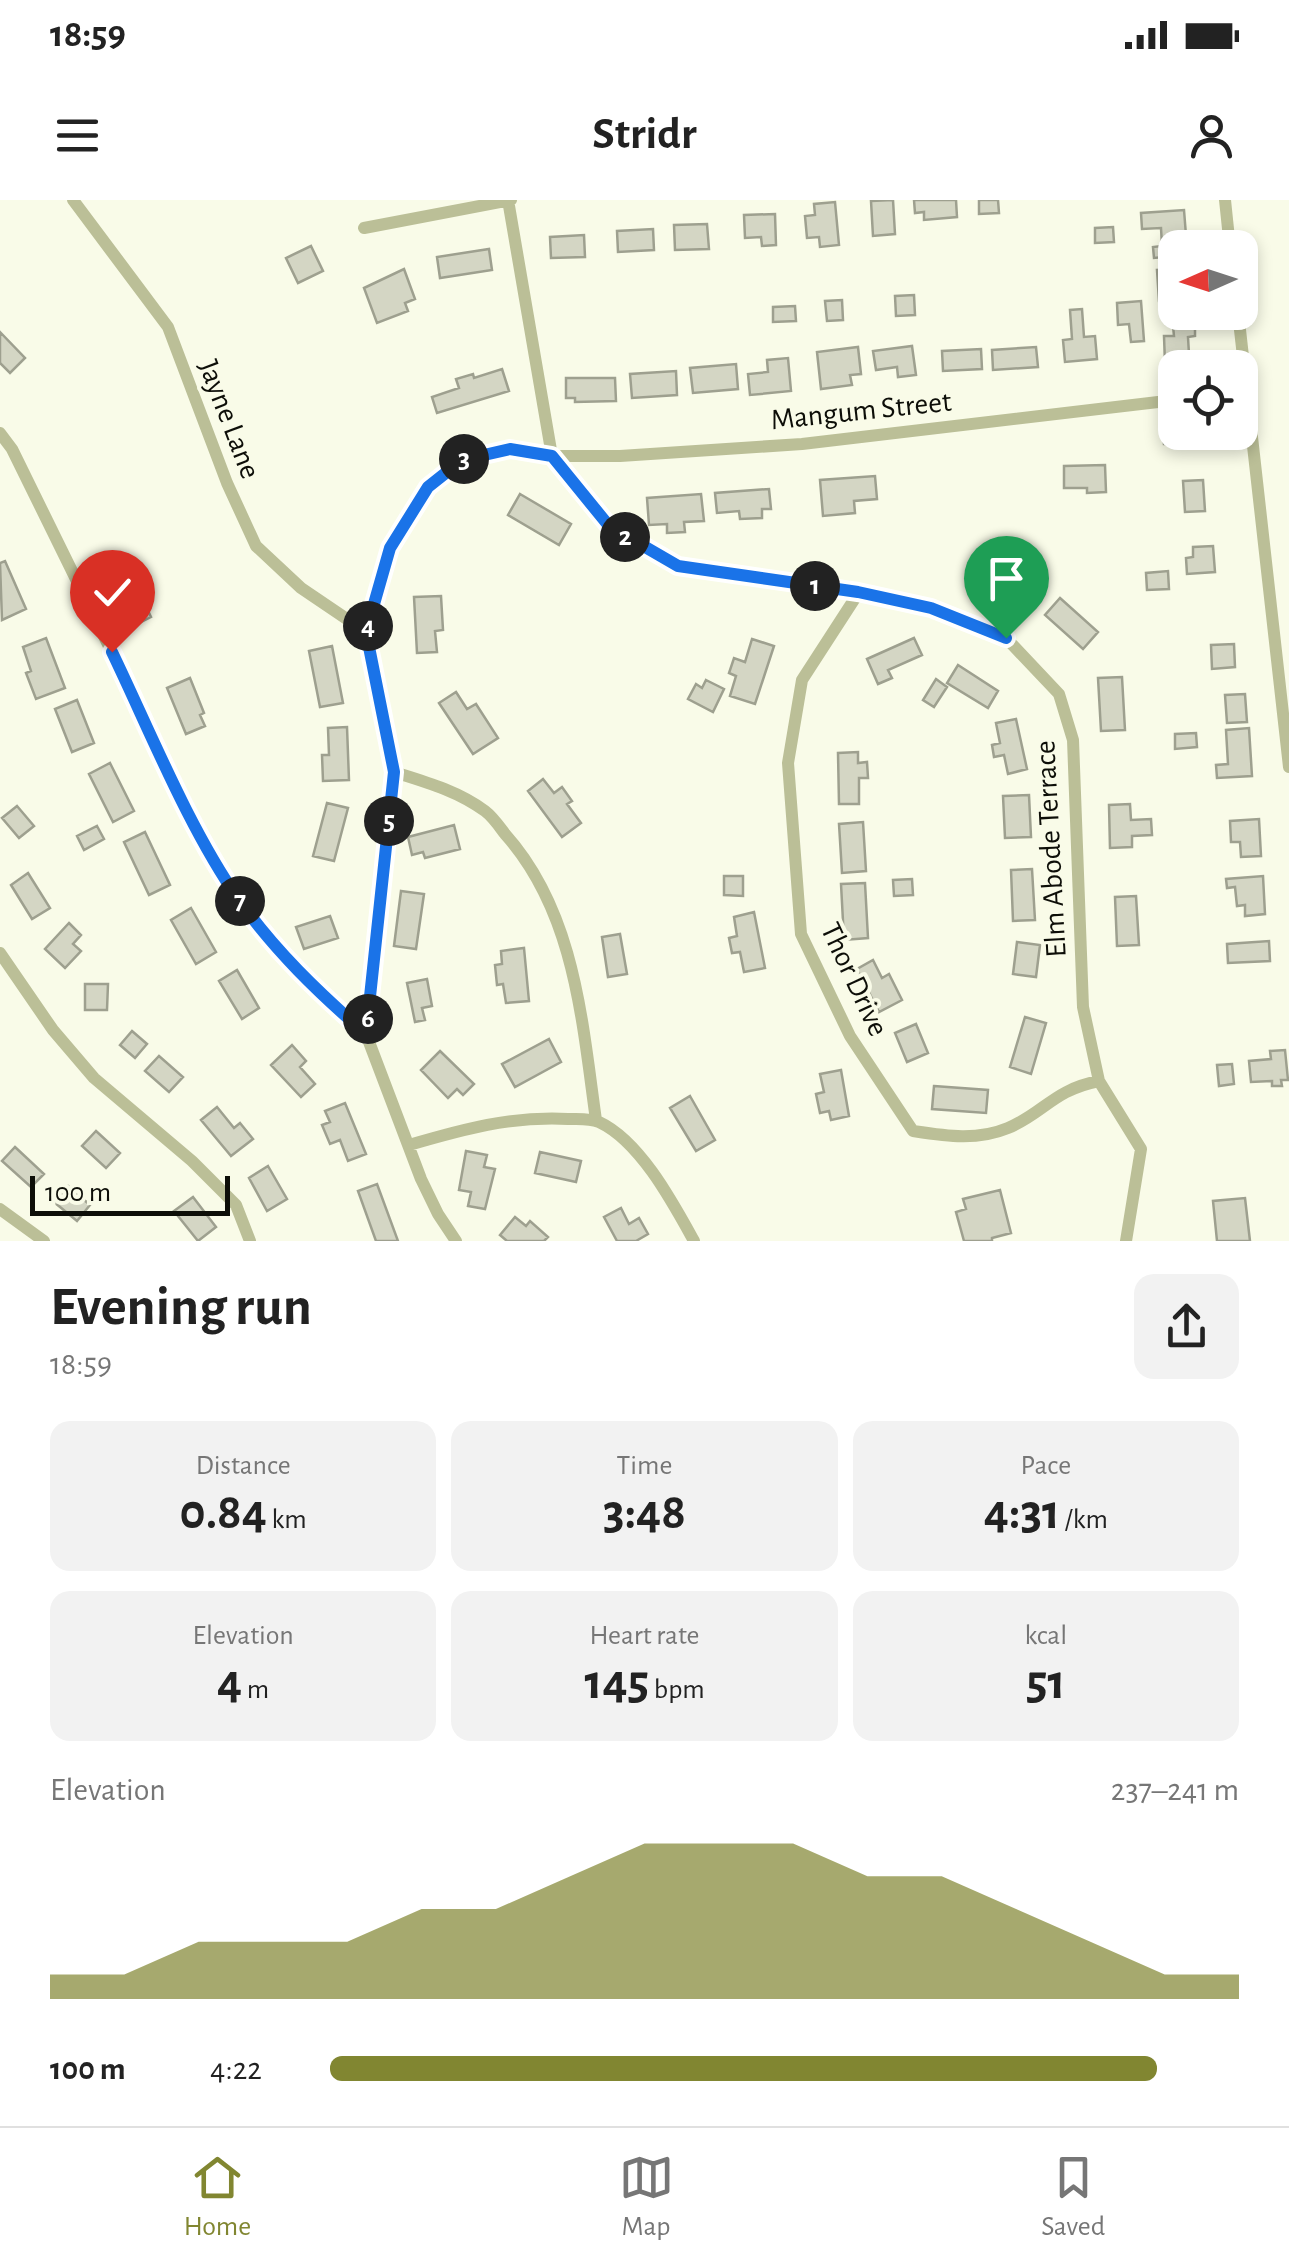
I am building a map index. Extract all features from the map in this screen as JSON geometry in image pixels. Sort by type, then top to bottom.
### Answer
[{"type":"street","name":"Jayne Lane","points":[[73,200],[168,327],[227,483],[256,546],[301,588],[366,632]]},
{"type":"street","points":[[364,228],[510,200],[552,456],[510,449],[462,460],[428,487],[390,548],[366,632],[394,772],[366,1034],[438,1214],[456,1241]]},
{"type":"street","points":[[1225,200],[1228,230]]},
{"type":"street","name":"Mangum Street","points":[[552,456],[620,456],[802,444],[1158,402]]},
{"type":"street","points":[[0,433],[12,449],[212,856],[278,948],[313,988],[366,1034]]},
{"type":"street","points":[[1251,450],[1289,767]]},
{"type":"street","name":"Elm Abode Terrace","points":[[552,456],[609,526],[678,566],[858,592],[931,608],[1006,638],[1059,694],[1073,740],[1082,1007],[1099,1080],[1141,1149],[1126,1241]]},
{"type":"street","name":"Thor Drive","points":[[858,592],[802,680],[788,763],[801,934],[850,1036],[914,1131],[962,1138],[1008,1128],[1072,1086],[1099,1080]]},
{"type":"street","points":[[394,772],[444,788],[486,812],[524,854],[552,906],[572,969],[596,1120]]},
{"type":"street","points":[[0,953],[53,1030],[94,1078],[192,1162],[236,1206],[250,1241]]},
{"type":"street","points":[[409,1145],[484,1123],[540,1118],[596,1120],[620,1137],[666,1190],[694,1241]]},
{"type":"street","points":[[0,1210],[44,1241]]},
{"type":"building","points":[[893,200],[895,234],[873,236],[871,201]]},
{"type":"building","points":[[914,200],[956,200],[957,217],[924,220],[924,212],[915,213]]},
{"type":"building","points":[[979,200],[998,200],[999,213],[979,214]]},
{"type":"building","points":[[835,202],[839,245],[820,247],[819,237],[807,238],[805,216],[815,215],[814,204]]},
{"type":"building","points":[[1184,210],[1186,230],[1142,229],[1141,213]]},
{"type":"building","points":[[775,214],[776,245],[762,246],[761,237],[745,238],[744,215]]},
{"type":"building","points":[[707,224],[709,249],[675,250],[674,225]]},
{"type":"building","points":[[1113,227],[1114,242],[1095,243],[1095,228]]},
{"type":"building","points":[[653,229],[654,250],[618,252],[617,231]]},
{"type":"building","points":[[584,235],[585,257],[551,258],[550,237]]},
{"type":"building","points":[[311,246],[323,271],[298,283],[286,258]]},
{"type":"building","points":[[489,249],[492,270],[440,278],[437,257]]},
{"type":"building","points":[[404,269],[415,299],[405,303],[408,311],[377,323],[364,288]]},
{"type":"building","points":[[914,295],[915,315],[896,316],[895,296]]},
{"type":"building","points":[[842,300],[843,320],[827,321],[825,301]]},
{"type":"building","points":[[1141,301],[1144,341],[1131,342],[1129,324],[1118,325],[1117,303]]},
{"type":"building","points":[[795,306],[796,321],[773,322],[773,307]]},
{"type":"building","points":[[1082,309],[1084,337],[1095,336],[1097,359],[1065,362],[1063,340],[1072,339],[1070,310]]},
{"type":"building","points":[[1173,330],[1195,330],[1195,336],[1188,337],[1189,350],[1164,350],[1164,336],[1174,336]]},
{"type":"building","points":[[0,332],[25,358],[10,373],[0,363]]},
{"type":"building","points":[[912,346],[916,375],[898,377],[897,367],[876,370],[873,351]]},
{"type":"building","points":[[858,347],[861,374],[850,375],[852,385],[821,389],[817,352]]},
{"type":"building","points":[[1036,347],[1038,367],[993,370],[992,350]]},
{"type":"building","points":[[981,349],[982,369],[943,371],[942,351]]},
{"type":"building","points":[[788,358],[791,391],[750,395],[748,374],[768,372],[767,360]]},
{"type":"building","points":[[736,364],[738,389],[693,393],[690,368]]},
{"type":"building","points":[[502,369],[509,391],[437,413],[432,397],[459,388],[456,379]]},
{"type":"building","points":[[676,371],[677,395],[632,398],[630,374]]},
{"type":"building","points":[[566,378],[615,378],[616,401],[575,402],[575,398],[566,398]]},
{"type":"building","points":[[1105,465],[1106,492],[1064,488],[1064,466]]},
{"type":"building","points":[[875,476],[877,499],[854,501],[855,513],[823,516],[820,480]]},
{"type":"building","points":[[1203,480],[1205,511],[1185,512],[1183,481]]},
{"type":"building","points":[[769,489],[771,509],[762,509],[762,518],[740,519],[739,511],[717,513],[715,493]]},
{"type":"building","points":[[520,494],[571,524],[559,545],[508,515]]},
{"type":"building","points":[[701,494],[704,521],[684,522],[685,532],[667,533],[667,524],[649,525],[647,498]]},
{"type":"building","points":[[1213,546],[1215,572],[1187,574],[1186,558],[1193,557],[1193,547]]},
{"type":"building","points":[[5,561],[26,609],[2,620],[0,563]]},
{"type":"building","points":[[1168,571],[1169,589],[1147,590],[1146,573]]},
{"type":"building","points":[[132,577],[151,617],[133,626],[114,586]]},
{"type":"building","points":[[441,596],[443,630],[435,631],[437,652],[417,653],[414,597]]},
{"type":"building","points":[[1060,598],[1098,632],[1083,649],[1045,615]]},
{"type":"building","points":[[46,638],[65,688],[36,699],[26,673],[31,671],[23,647]]},
{"type":"building","points":[[914,638],[922,655],[888,670],[892,678],[878,684],[867,659]]},
{"type":"building","points":[[752,639],[774,646],[755,704],[730,696],[736,676],[729,673],[734,658],[745,662]]},
{"type":"building","points":[[1234,644],[1235,667],[1212,669],[1211,645]]},
{"type":"building","points":[[332,646],[343,703],[320,707],[309,651]]},
{"type":"building","points":[[958,665],[998,691],[988,708],[947,683]]},
{"type":"building","points":[[1122,677],[1125,730],[1101,731],[1098,678]]},
{"type":"building","points":[[190,678],[205,726],[186,734],[167,688]]},
{"type":"building","points":[[936,679],[947,687],[934,707],[923,700]]},
{"type":"building","points":[[706,680],[724,689],[713,712],[688,699],[696,684],[702,688]]},
{"type":"building","points":[[456,692],[467,709],[476,704],[498,738],[473,754],[439,703]]},
{"type":"building","points":[[1245,694],[1247,722],[1227,723],[1225,695]]},
{"type":"building","points":[[77,700],[94,743],[72,752],[55,709]]},
{"type":"building","points":[[1016,719],[1027,769],[1008,774],[1004,755],[994,757],[992,745],[1000,743],[996,723]]},
{"type":"building","points":[[347,727],[349,780],[323,781],[322,755],[329,755],[328,728]]},
{"type":"building","points":[[1249,728],[1252,776],[1217,778],[1216,765],[1228,764],[1226,730]]},
{"type":"building","points":[[1196,733],[1197,747],[1175,749],[1175,734]]},
{"type":"building","points":[[858,752],[858,763],[867,762],[868,778],[859,778],[859,804],[839,804],[838,753]]},
{"type":"building","points":[[110,763],[134,811],[113,822],[89,774]]},
{"type":"building","points":[[543,779],[554,793],[562,787],[572,801],[567,804],[581,823],[562,837],[528,791]]},
{"type":"building","points":[[1029,795],[1031,837],[1005,838],[1003,796]]},
{"type":"building","points":[[327,803],[348,808],[334,861],[313,856]]},
{"type":"building","points":[[1130,804],[1131,820],[1151,819],[1152,835],[1132,836],[1132,847],[1110,848],[1109,805]]},
{"type":"building","points":[[17,806],[34,826],[19,838],[2,818]]},
{"type":"building","points":[[1259,819],[1261,856],[1241,857],[1240,842],[1231,842],[1230,821]]},
{"type":"building","points":[[863,822],[866,871],[842,873],[839,824]]},
{"type":"building","points":[[454,825],[460,849],[425,858],[423,852],[412,855],[408,837]]},
{"type":"building","points":[[97,826],[104,839],[84,850],[77,836]]},
{"type":"building","points":[[145,832],[170,885],[149,895],[124,842]]},
{"type":"building","points":[[1032,869],[1035,920],[1013,921],[1011,870]]},
{"type":"building","points":[[28,873],[50,908],[32,919],[11,885]]},
{"type":"building","points":[[724,876],[743,876],[743,896],[724,895]]},
{"type":"building","points":[[1263,876],[1265,914],[1245,916],[1245,905],[1237,906],[1235,887],[1227,888],[1226,879]]},
{"type":"building","points":[[912,879],[913,895],[894,896],[893,880]]},
{"type":"building","points":[[865,883],[868,938],[844,940],[841,884]]},
{"type":"building","points":[[401,891],[424,894],[416,949],[394,946]]},
{"type":"building","points":[[1136,896],[1139,945],[1117,946],[1115,897]]},
{"type":"building","points":[[191,908],[216,952],[196,964],[171,920]]},
{"type":"building","points":[[754,912],[765,968],[744,972],[740,952],[732,953],[729,938],[737,936],[734,917]]},
{"type":"building","points":[[330,916],[338,938],[304,949],[296,927]]},
{"type":"building","points":[[69,923],[81,935],[73,944],[81,951],[65,968],[45,949]]},
{"type":"building","points":[[620,934],[627,974],[608,977],[602,937]]},
{"type":"building","points":[[1269,941],[1270,961],[1228,963],[1227,944]]},
{"type":"building","points":[[1017,942],[1040,945],[1036,977],[1013,974]]},
{"type":"building","points":[[524,948],[529,1001],[506,1003],[503,984],[497,985],[495,965],[502,964],[501,951]]},
{"type":"building","points":[[873,960],[882,978],[889,974],[902,1000],[879,1012],[857,969]]},
{"type":"building","points":[[237,970],[259,1008],[242,1019],[219,981]]},
{"type":"building","points":[[427,979],[432,1006],[422,1008],[425,1020],[415,1022],[407,983]]},
{"type":"building","points":[[85,984],[108,984],[107,1010],[85,1010]]},
{"type":"building","points":[[1025,1017],[1046,1023],[1031,1074],[1010,1067]]},
{"type":"building","points":[[916,1024],[928,1053],[907,1062],[895,1033]]},
{"type":"building","points":[[132,1031],[147,1044],[135,1058],[120,1045]]},
{"type":"building","points":[[549,1039],[561,1062],[515,1087],[502,1064]]},
{"type":"building","points":[[292,1045],[306,1061],[300,1067],[315,1084],[301,1097],[271,1065]]},
{"type":"building","points":[[1285,1050],[1288,1080],[1281,1080],[1282,1086],[1272,1086],[1272,1081],[1251,1082],[1249,1061],[1271,1059],[1270,1051]]},
{"type":"building","points":[[440,1051],[474,1084],[463,1095],[457,1089],[448,1098],[421,1070]]},
{"type":"building","points":[[159,1056],[183,1077],[169,1092],[145,1071]]},
{"type":"building","points":[[1232,1064],[1234,1084],[1219,1086],[1217,1065]]},
{"type":"building","points":[[841,1070],[849,1116],[831,1120],[829,1111],[820,1113],[816,1094],[824,1092],[820,1074]]},
{"type":"building","points":[[934,1086],[988,1090],[986,1113],[932,1109]]},
{"type":"building","points":[[690,1096],[715,1140],[696,1151],[670,1108]]},
{"type":"building","points":[[345,1103],[366,1154],[348,1161],[340,1140],[330,1144],[322,1125],[330,1122],[325,1111]]},
{"type":"building","points":[[217,1107],[234,1128],[240,1123],[253,1139],[231,1156],[201,1120]]},
{"type":"building","points":[[96,1131],[120,1153],[106,1168],[82,1146]]},
{"type":"building","points":[[15,1147],[44,1174],[31,1187],[2,1161]]},
{"type":"building","points":[[466,1151],[487,1155],[484,1167],[495,1169],[485,1209],[468,1206],[471,1192],[459,1190]]},
{"type":"building","points":[[540,1152],[581,1161],[576,1182],[535,1173]]},
{"type":"building","points":[[268,1166],[287,1199],[267,1211],[249,1178]]},
{"type":"building","points":[[377,1184],[398,1241],[376,1241],[358,1191]]},
{"type":"building","points":[[68,1186],[90,1205],[77,1221],[54,1202]]},
{"type":"building","points":[[1000,1190],[1011,1233],[992,1241],[964,1241],[956,1212],[966,1209],[963,1199]]},
{"type":"building","points":[[193,1197],[216,1227],[198,1241],[174,1211]]},
{"type":"building","points":[[1245,1198],[1250,1241],[1217,1241],[1213,1201]]},
{"type":"building","points":[[621,1208],[629,1224],[639,1218],[648,1234],[636,1241],[617,1241],[604,1217]]},
{"type":"building","points":[[515,1217],[526,1226],[530,1221],[548,1237],[544,1241],[507,1241],[500,1235]]},
{"type":"route","points":[[112,652],[212,856],[240,900],[313,988],[366,1034],[394,772],[366,632],[390,548],[428,487],[462,460],[510,449],[552,456],[609,526],[678,566],[858,592],[931,608],[1006,638]]}]
